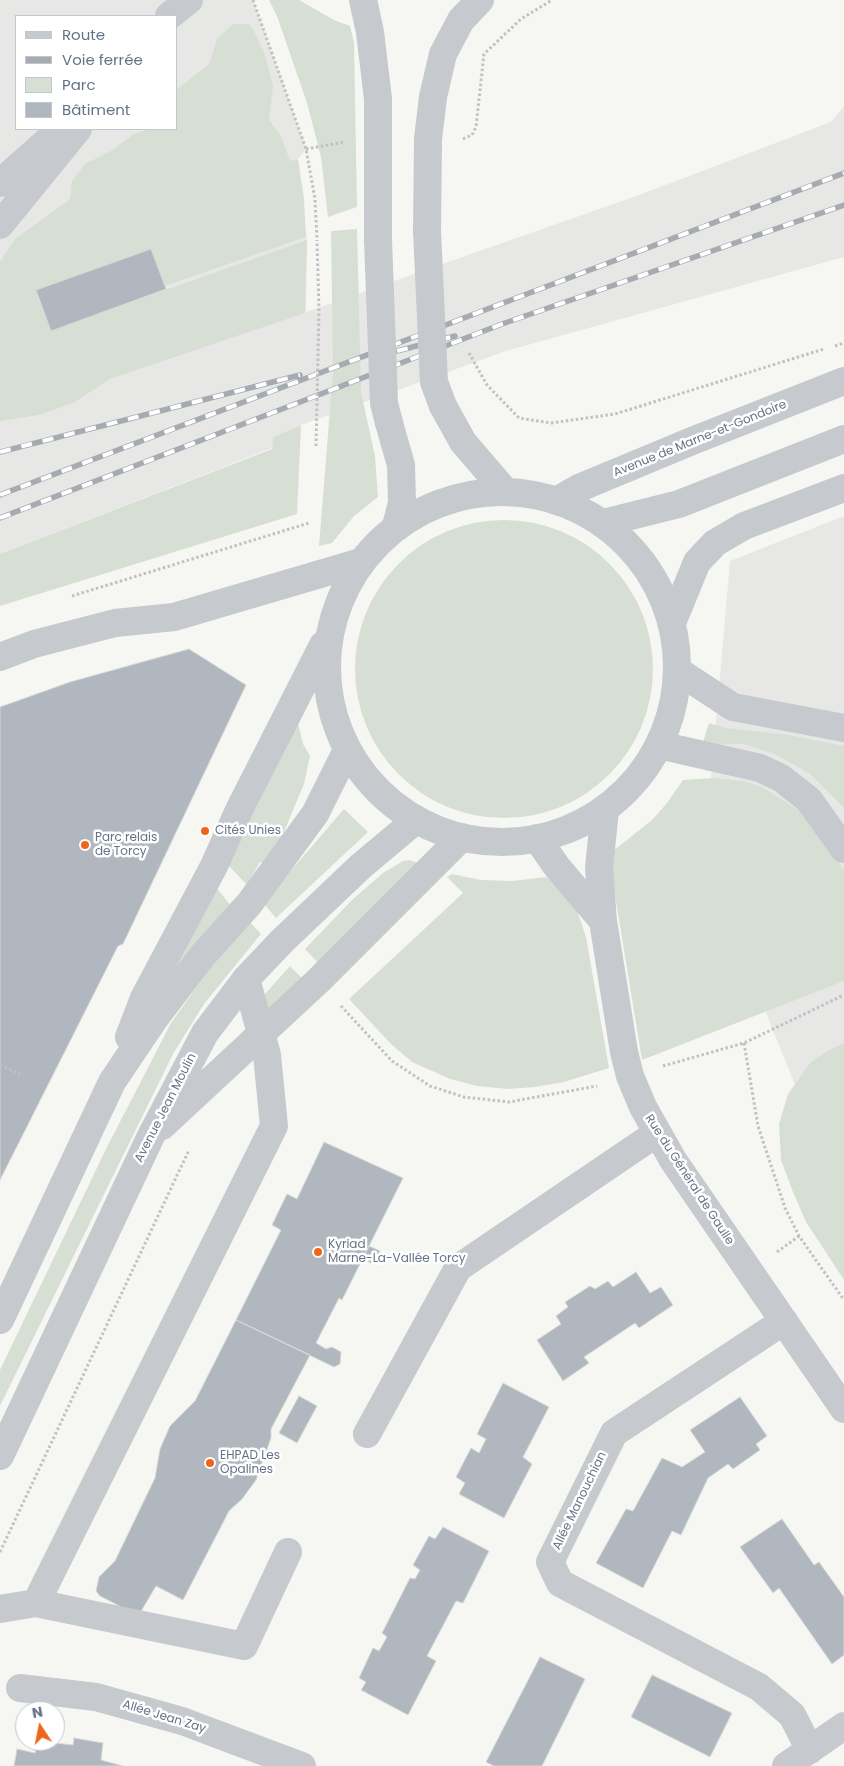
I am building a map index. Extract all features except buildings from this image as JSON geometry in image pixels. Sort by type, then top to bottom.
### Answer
[{"type":"street","points":[[169,15],[177,0]]},
{"type":"street","points":[[169,15],[189,0]]},
{"type":"street","points":[[363,0],[370,32],[378,99],[378,239],[384,403],[401,466],[402,503],[396,526]]},
{"type":"street","points":[[480,0],[461,20],[443,54],[433,98],[428,139],[428,231],[434,382],[443,406],[463,442],[505,491]]},
{"type":"street","points":[[0,183],[60,130]]},
{"type":"street","points":[[0,225],[77,130]]},
{"type":"street","name":"Avenue de Marne-et-Gondoire","points":[[558,500],[579,488],[844,381]]},
{"type":"street","points":[[603,523],[679,504],[844,439]]},
{"type":"street","points":[[672,623],[697,562],[715,543],[744,526],[844,488]]},
{"type":"street","points":[[0,1320],[112,1082],[144,998],[214,866],[240,808],[330,631],[342,594],[362,562],[396,526],[421,511],[448,500],[476,494],[505,491],[532,494],[558,500],[581,510],[603,523],[627,543],[646,567],[662,594],[672,623],[678,671],[672,709],[659,745],[636,780],[605,809],[572,827],[537,838],[500,842],[462,837],[416,820],[377,789],[347,750],[337,728],[327,680],[330,631]]},
{"type":"street","points":[[0,657],[34,644],[115,623],[174,617],[362,562]]},
{"type":"street","points":[[678,671],[733,707],[844,728]]},
{"type":"street","points":[[659,745],[760,768],[781,778],[809,800],[844,849]]},
{"type":"street","points":[[112,1082],[155,1018],[203,955],[249,904],[315,814],[347,750]]},
{"type":"street","name":"Rue du Général de Gaulle","points":[[605,809],[599,868],[603,922],[624,1052],[630,1076],[656,1132],[844,1409]]},
{"type":"street","name":"Avenue Jean Moulin","points":[[0,1456],[150,1138],[205,1033],[246,979],[319,904],[416,820]]},
{"type":"street","points":[[150,1138],[318,981],[462,837]]},
{"type":"street","points":[[537,838],[557,867],[603,922]]},
{"type":"street","points":[[36,1603],[274,1126],[266,1055],[246,979]]},
{"type":"street","points":[[367,1434],[458,1268],[656,1132]]},
{"type":"street","name":"Allée Manouchian","points":[[784,1321],[614,1433],[550,1562],[560,1583],[758,1687],[792,1715],[810,1750]]},
{"type":"street","points":[[0,1610],[36,1603],[244,1646],[288,1552]]},
{"type":"street","name":"Allée Jean Zay","points":[[20,1688],[96,1697],[115,1702],[182,1721],[302,1766]]},
{"type":"street","points":[[786,1766],[844,1726]]},
{"type":"path","points":[[254,0],[306,150],[315,199],[319,310],[316,446]]},
{"type":"path","points":[[469,353],[486,385],[519,418],[551,423],[615,414],[844,343]]},
{"type":"path","points":[[64,598],[309,523]]},
{"type":"path","points":[[336,1000],[392,1061],[430,1086],[464,1097],[509,1102],[570,1093],[744,1043],[844,995]]},
{"type":"path","points":[[744,1043],[758,1126],[785,1208],[799,1236],[844,1300]]},
{"type":"path","points":[[0,1065],[20,1074]]},
{"type":"path","points":[[0,1552],[192,1143]]},
{"type":"shaded area","points":[[0,0],[253,0],[306,149],[298,159],[307,240],[306,312],[639,195],[831,122],[844,106],[844,257],[506,351],[301,425],[273,437],[272,448],[0,554]]},
{"type":"shaded area","points":[[844,516],[844,1187],[826,1161],[704,860],[730,561]]},
{"type":"green space","points":[[269,0],[299,0],[334,20],[350,26],[354,43],[357,207],[328,217],[321,157],[307,103],[277,16]]},
{"type":"green space","points":[[233,24],[249,24],[265,55],[273,86],[269,120],[281,136],[290,161],[298,159],[304,199],[306,237],[165,286],[151,249],[37,290],[52,330],[307,240],[305,313],[110,379],[75,402],[39,415],[0,421],[0,262],[15,239],[70,199],[72,181],[85,164],[111,151],[134,134],[146,130],[178,130],[178,88],[209,64],[217,39]]},
{"type":"green space","points":[[357,229],[361,392],[375,456],[378,497],[354,516],[332,543],[319,546],[333,372],[331,231]]},
{"type":"green space","points":[[301,425],[297,514],[0,606],[0,554],[272,449],[273,437]]},
{"type":"green space","points":[[489,520],[519,520],[547,526],[574,537],[599,553],[620,574],[636,599],[647,626],[653,654],[651,698],[636,739],[620,764],[599,785],[574,801],[547,812],[519,818],[489,818],[461,812],[434,801],[409,785],[388,764],[372,739],[361,712],[355,684],[355,654],[361,626],[372,599],[388,574],[409,553],[434,537],[461,526]]},
{"type":"green space","points":[[298,723],[303,744],[310,756],[304,784],[284,832],[266,863],[260,862],[247,885],[227,864]]},
{"type":"green space","points":[[709,723],[726,728],[789,735],[844,746],[844,808],[810,774],[777,755],[744,744],[702,745]]},
{"type":"green space","points":[[714,778],[744,781],[762,787],[800,811],[812,822],[844,870],[844,981],[642,1060],[614,889],[612,872],[613,851],[652,820],[683,780]]},
{"type":"green space","points":[[344,809],[368,832],[276,918],[263,903]]},
{"type":"green space","points":[[409,860],[427,866],[320,965],[305,949],[353,899],[383,873],[403,861]]},
{"type":"green space","points":[[452,874],[481,880],[512,881],[546,877],[556,884],[576,907],[586,937],[609,1068],[564,1082],[508,1089],[477,1086],[450,1079],[412,1062],[391,1044],[349,999],[463,893],[447,877]]},
{"type":"green space","points":[[216,887],[231,906],[172,975],[202,917]]},
{"type":"green space","points":[[248,920],[261,934],[204,1004],[173,1054],[0,1406],[0,1370],[106,1149],[171,1023],[220,954]]},
{"type":"green space","points":[[290,966],[305,981],[267,1010],[264,995]]},
{"type":"green space","points":[[844,1043],[844,1280],[806,1222],[793,1192],[781,1160],[779,1124],[788,1094],[811,1062]]},
{"type":"railway","points":[[0,495],[844,173]]},
{"type":"railway","points":[[0,518],[502,324],[844,205]]},
{"type":"railway","points":[[397,351],[455,336]]},
{"type":"railway","points":[[0,452],[300,375]]},
{"type":"place","name":"Cités Unies","points":[[205,831]]},
{"type":"place","name":"Parc relais de Torcy","points":[[85,845]]},
{"type":"place","name":"Kyriad Marne-La-Vallée Torcy","points":[[318,1252]]},
{"type":"place","name":"EHPAD Les Opalines","points":[[210,1463]]}]
